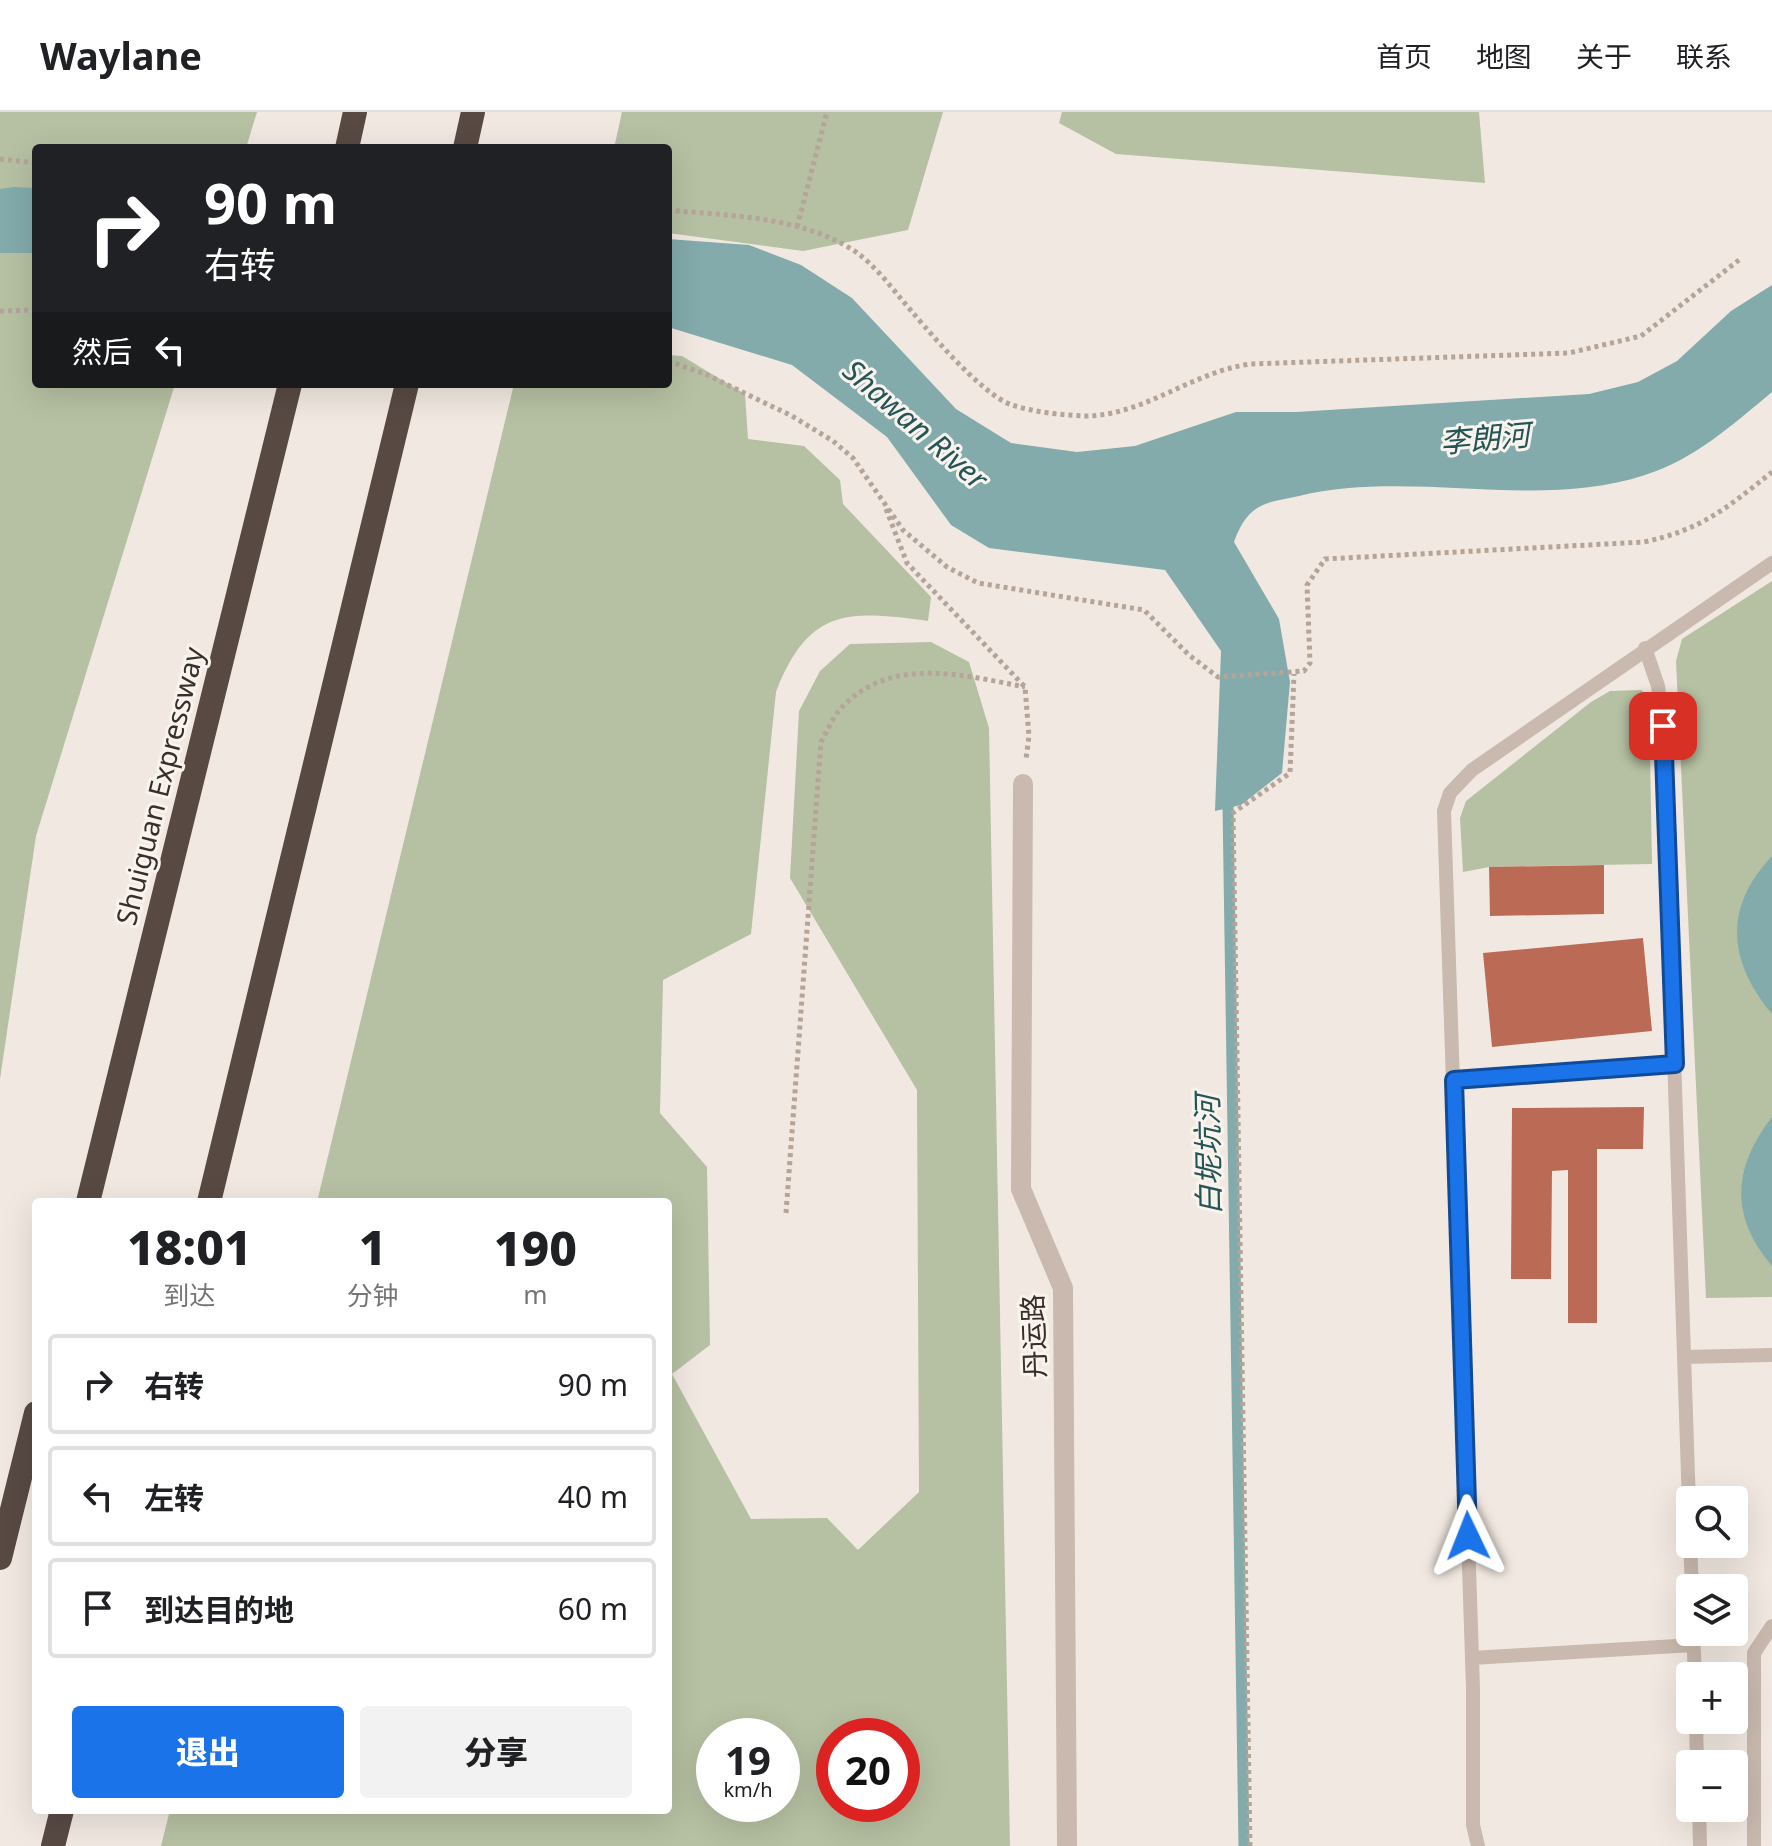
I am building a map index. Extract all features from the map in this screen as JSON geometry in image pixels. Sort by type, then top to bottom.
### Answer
[{"type":"highway","points":[[348,144],[355,112]]},
{"type":"highway","points":[[466,144],[473,112]]},
{"type":"highway","name":"Shuiguan Expressway","points":[[89,1198],[289,388]]},
{"type":"highway","points":[[210,1198],[406,388]]},
{"type":"highway","points":[[0,1558],[32,1429]]},
{"type":"highway","points":[[53,1846],[61,1814]]},
{"type":"street","name":"丹运路","points":[[1023,784],[1021,1189],[1063,1288],[1067,1846]]},
{"type":"lane","points":[[1478,1846],[1473,1825],[1472,1658],[1444,811],[1450,793],[1472,770],[1772,563]]},
{"type":"lane","points":[[1645,648],[1658,686],[1663,726],[1688,1486]]},
{"type":"lane","points":[[1454,1080],[1675,1064]]},
{"type":"lane","points":[[1684,1357],[1772,1355]]},
{"type":"lane","points":[[1754,1846],[1754,1653],[1772,1626]]},
{"type":"lane","points":[[1472,1658],[1676,1640]]},
{"type":"lane","points":[[1699,1822],[1700,1846]]},
{"type":"path","points":[[797,227],[827,112]]},
{"type":"path","points":[[0,159],[32,163]]},
{"type":"path","points":[[672,210],[748,217],[816,231],[857,253],[974,376],[1009,404],[1047,413],[1085,416],[1115,413],[1145,404],[1218,368],[1250,364],[1569,353],[1641,336],[1739,260]]},
{"type":"path","points":[[0,311],[32,310]]},
{"type":"path","points":[[672,362],[705,374],[792,416],[833,441],[853,458],[903,530],[947,567],[978,583],[1144,610],[1189,655],[1218,677],[1304,671],[1310,663],[1307,585],[1325,559],[1335,556],[1644,542],[1685,533],[1732,504],[1772,472]]},
{"type":"path","points":[[884,504],[907,563],[1025,687],[1029,736],[1023,784]]},
{"type":"path","points":[[786,1213],[821,742],[842,706],[876,680],[929,671],[1025,687]]},
{"type":"path","points":[[1250,1846],[1233,813],[1290,773],[1294,674]]},
{"type":"green space","points":[[0,112],[257,112],[247,144],[32,144],[32,388],[174,388],[36,836],[0,1079]]},
{"type":"green space","points":[[622,112],[943,112],[908,230],[803,251],[672,234],[672,144],[615,144]]},
{"type":"green space","points":[[1062,112],[1479,112],[1485,183],[1116,154],[1059,123]]},
{"type":"green space","points":[[672,355],[682,356],[745,394],[748,439],[804,446],[840,480],[843,504],[931,597],[928,621],[853,616],[817,630],[802,644],[776,692],[751,934],[663,980],[660,1113],[707,1167],[710,1345],[672,1374],[672,1198],[318,1198],[513,388],[672,388]]},
{"type":"green space","points":[[1772,581],[1772,1297],[1706,1298],[1676,661],[1682,639]]},
{"type":"green space","points":[[931,642],[969,662],[989,728],[1010,1846],[161,1846],[169,1814],[672,1814],[672,1374],[751,1519],[827,1518],[858,1550],[919,1492],[917,1090],[790,878],[799,711],[820,671],[850,644]]},
{"type":"green space","points":[[1641,690],[1649,696],[1652,864],[1489,867],[1463,872],[1460,818],[1466,801],[1591,702],[1610,691]]},
{"type":"water","points":[[32,188],[32,253],[0,253],[0,189]]},
{"type":"water","points":[[672,239],[749,245],[801,265],[852,298],[956,409],[1011,443],[1077,452],[1135,446],[1236,412],[1296,412],[1589,394],[1638,382],[1677,361],[1731,311],[1772,285],[1772,392],[1712,440],[1663,468],[1603,485],[1561,490],[1385,486],[1342,489],[1276,501],[1253,511],[1234,542],[1279,619],[1290,682],[1282,773],[1241,805],[1215,811],[1221,651],[1165,570],[989,548],[951,525],[887,437],[792,365],[672,328]]},
{"type":"water","points":[[1772,856],[1772,1014],[1747,974],[1737,935],[1745,895]]},
{"type":"water","points":[[1772,1117],[1772,1266],[1748,1229],[1741,1192],[1750,1154]]},
{"type":"building","points":[[1604,865],[1604,914],[1490,916],[1489,867]]},
{"type":"building","points":[[1643,938],[1652,1031],[1492,1047],[1483,953]]},
{"type":"building","points":[[1644,1107],[1643,1149],[1597,1149],[1597,1323],[1568,1323],[1568,1170],[1552,1171],[1551,1279],[1511,1279],[1512,1108]]},
{"type":"waterway","name":"白坭坑河","points":[[1231,795],[1228,806],[1244,1846]]},
{"type":"route","points":[[1468,1536],[1454,1080],[1675,1064],[1663,726]]},
{"type":"water label","name":"Shawan River","points":[[915,425]]},
{"type":"water label","name":"李朗河","points":[[1485,439]]}]
